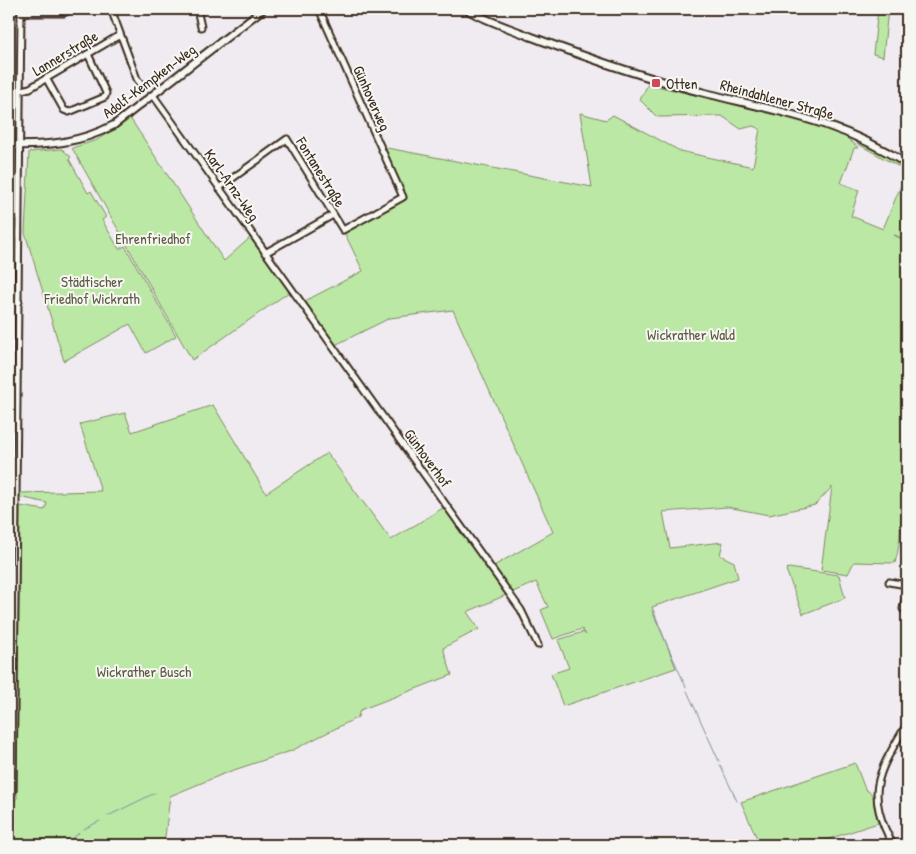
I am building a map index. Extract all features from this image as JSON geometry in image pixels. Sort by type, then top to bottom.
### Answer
[{"type":"main road","name":"Adolf-Kempken-Weg","points":[[9,145],[68,143],[91,136],[114,125],[263,9]]},
{"type":"main road","name":"Rheindahlener Straße","points":[[466,9],[570,52],[647,78],[806,117],[836,127],[866,139],[907,164]]},
{"type":"street","points":[[10,799],[14,790],[12,585],[19,302],[21,11],[64,12],[70,9]]},
{"type":"street","points":[[111,9],[140,83]]},
{"type":"street","points":[[197,9],[201,27]]},
{"type":"street","name":"Günhoverweg","points":[[319,9],[403,197]]},
{"type":"street","name":"Lannerstraße","points":[[21,90],[46,78],[120,35]]},
{"type":"street","points":[[46,78],[64,110],[69,112],[105,97],[106,94],[88,54]]},
{"type":"street","name":"Karl-Arnz-Weg","points":[[153,95],[292,289]]},
{"type":"street","name":"Fontanestraße","points":[[219,188],[287,139],[343,230],[403,197]]},
{"type":"street","points":[[265,253],[333,215]]},
{"type":"street","name":"Günhoverhof","points":[[292,289],[521,610],[538,645]]},
{"type":"street","points":[[9,302],[19,302]]},
{"type":"street","points":[[890,582],[907,585]]},
{"type":"street","points":[[903,609],[907,589]]},
{"type":"street","points":[[893,845],[882,825],[877,807],[876,790],[887,758],[907,724]]},
{"type":"shaded area","points":[[9,9],[17,9],[18,137],[11,790],[9,794]]},
{"type":"green space","points":[[878,9],[888,9],[883,57],[873,54]]},
{"type":"green space","points":[[648,84],[804,121],[842,134],[859,148],[854,148],[841,183],[859,190],[851,216],[883,229],[904,178],[901,173],[903,169],[858,144],[850,136],[907,167],[907,231],[904,239],[894,235],[907,242],[907,485],[895,563],[854,562],[848,574],[821,570],[832,487],[815,505],[769,515],[727,507],[663,512],[670,548],[723,542],[720,555],[734,562],[738,578],[652,607],[676,668],[563,706],[551,674],[569,668],[558,640],[583,632],[586,635],[582,629],[553,639],[541,610],[548,607],[536,582],[467,612],[479,629],[443,648],[452,675],[360,710],[358,717],[291,751],[228,772],[170,796],[164,845],[9,845],[9,808],[17,798],[20,506],[45,510],[47,503],[20,497],[20,493],[101,491],[80,424],[125,413],[132,432],[213,405],[266,493],[327,453],[391,540],[446,506],[492,567],[553,532],[453,310],[390,318],[333,346],[301,303],[363,271],[344,232],[405,198],[382,147],[592,187],[580,113],[606,120],[613,115],[680,151],[753,167],[760,129],[753,126],[741,129],[722,116],[657,117],[640,100]]},
{"type":"green space","name":"Ehrenfriedhof","points":[[130,118],[224,261],[252,236],[292,290],[192,360],[72,148],[97,140]]},
{"type":"green space","name":"Städtischer Friedhof Wickrath","points":[[62,149],[71,157],[69,159],[88,193],[91,191],[106,217],[102,220],[119,249],[125,246],[176,336],[146,353],[130,324],[64,361],[25,233],[29,152]]},
{"type":"green space","points":[[788,568],[839,575],[845,598],[803,614],[786,570]]},
{"type":"green space","points":[[855,763],[865,789],[873,795],[878,823],[810,845],[760,845],[741,802]]},
{"type":"waterway","points":[[652,611],[686,687]]},
{"type":"waterway","points":[[687,691],[719,761]]},
{"type":"waterway","points":[[720,765],[737,801]]},
{"type":"waterway","points":[[108,816],[155,793]]},
{"type":"waterway","points":[[84,829],[100,821]]},
{"type":"waterway","points":[[64,845],[79,833]]},
{"type":"place","name":"Otten","points":[[656,83]]},
{"type":"park label","name":"Wickrather Wald","points":[[691,334]]},
{"type":"park label","name":"Wickrather Busch","points":[[144,671]]}]
